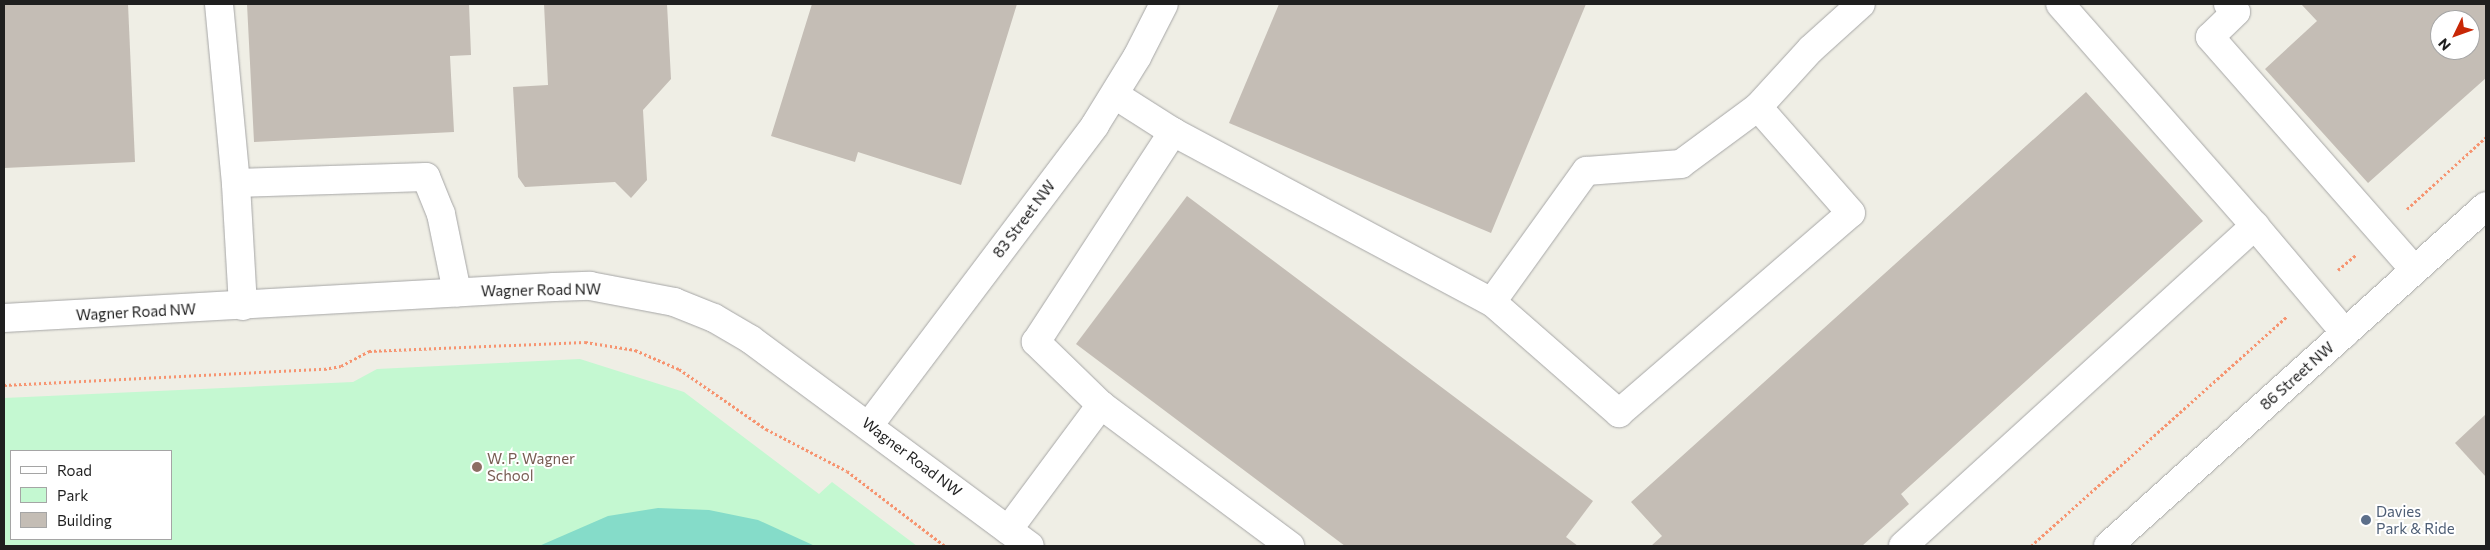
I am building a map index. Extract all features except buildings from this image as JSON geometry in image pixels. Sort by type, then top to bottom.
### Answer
[{"type":"street","points":[[219,4],[236,183],[243,306]]},
{"type":"street","name":"83 Street NW","points":[[870,424],[1115,95],[1164,4]]},
{"type":"street","points":[[1492,302],[1586,171],[1681,164],[1758,107],[1811,49],[1861,4]]},
{"type":"street","points":[[2060,4],[2345,333]]},
{"type":"street","points":[[2228,4],[2236,12],[2210,38],[2415,270]]},
{"type":"street","points":[[1115,95],[1173,132],[1492,302],[1619,414],[1851,213],[1758,107]]},
{"type":"street","points":[[1173,132],[1036,342],[1101,405],[1290,546]]},
{"type":"street","points":[[236,183],[426,177],[441,214],[457,292]]},
{"type":"street","name":"86 Street NW","points":[[2108,546],[2486,206]]},
{"type":"street","points":[[1903,546],[2254,226]]},
{"type":"street","name":"Wagner Road NW","points":[[4,318],[590,286],[674,302],[714,318],[750,339],[870,424],[1030,546]]},
{"type":"street","points":[[1008,530],[1101,405]]},
{"type":"path","points":[[2031,546],[2486,137]]},
{"type":"path","points":[[4,385],[324,369],[341,366],[370,351],[593,343],[636,350],[679,369],[766,429],[847,471],[945,546]]},
{"type":"green space","name":"W. P. Wagner School","points":[[580,359],[684,392],[819,494],[832,482],[917,546],[4,546],[4,398],[353,382],[377,369]]},
{"type":"shaded area","points":[[658,508],[709,510],[758,520],[815,546],[539,546],[608,516]]},
{"type":"place","name":"W. P. Wagner School","points":[[477,467]]},
{"type":"place","name":"Davies Park & Ride","points":[[2366,520]]}]
